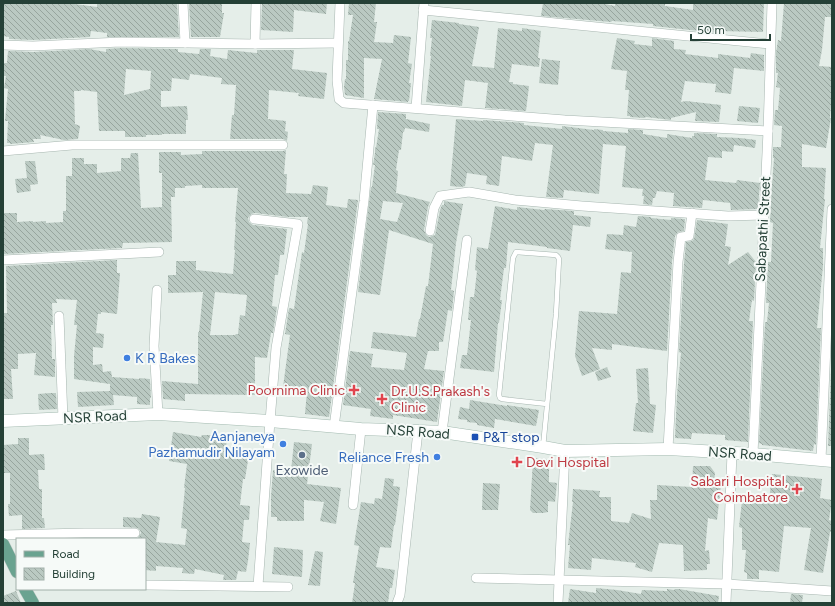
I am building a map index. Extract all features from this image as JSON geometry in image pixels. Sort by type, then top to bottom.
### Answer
[{"type":"main road","name":"NSR Road","points":[[3,421],[158,414],[270,421],[361,429],[442,432],[564,451],[668,449],[827,460]]},
{"type":"main road","points":[[3,544],[16,570]]},
{"type":"main road","points":[[26,590],[33,603]]},
{"type":"street","points":[[183,3],[185,43]]},
{"type":"street","points":[[254,44],[256,3]]},
{"type":"street","points":[[340,3],[337,80],[339,99],[344,103],[565,120],[768,131]]},
{"type":"street","name":"Sabapathi Street","points":[[753,454],[768,131],[772,3]]},
{"type":"street","points":[[416,108],[423,6],[770,44]]},
{"type":"street","points":[[3,45],[33,46],[121,42],[254,44],[338,43]]},
{"type":"street","points":[[334,427],[364,201],[373,106]]},
{"type":"street","points":[[3,151],[72,145],[283,145]]},
{"type":"street","points":[[430,231],[434,208],[440,196],[470,192],[515,200],[582,206],[728,216],[764,215]]},
{"type":"street","points":[[827,460],[832,209]]},
{"type":"street","points":[[668,449],[678,262],[681,237],[690,236],[692,213]]},
{"type":"street","points":[[254,219],[298,224],[276,348],[258,586]]},
{"type":"street","points":[[442,432],[467,240]]},
{"type":"street","points":[[3,260],[158,252]]},
{"type":"street","points":[[157,290],[154,346],[158,414]]},
{"type":"street","points":[[59,316],[63,419]]},
{"type":"street","points":[[353,505],[361,429]]},
{"type":"street","points":[[397,603],[400,595],[418,431]]},
{"type":"street","points":[[558,603],[564,451]]},
{"type":"street","points":[[726,603],[732,453]]},
{"type":"street","points":[[3,535],[84,533],[135,534]]},
{"type":"street","points":[[476,578],[727,584],[832,591]]},
{"type":"street","points":[[146,585],[288,587]]},
{"type":"lane","points":[[543,447],[556,314],[559,259],[556,255],[516,252],[512,258],[499,395],[502,399],[547,404]]},
{"type":"building","points":[[3,3],[67,3],[97,7],[97,3],[177,3],[179,37],[107,37],[107,33],[91,31],[90,37],[33,40],[9,39],[9,37],[3,36]]},
{"type":"building","points":[[189,3],[222,3],[222,13],[224,13],[220,37],[191,37]]},
{"type":"building","points":[[262,3],[327,3],[326,14],[294,10],[293,32],[261,30]]},
{"type":"building","points":[[349,3],[376,3],[374,22],[377,22],[374,42],[393,43],[394,35],[411,37],[408,63],[412,64],[408,102],[374,99],[382,59],[364,58],[364,98],[345,95],[344,87],[346,79],[346,60],[348,60],[348,41],[353,15],[348,15]]},
{"type":"building","points":[[543,3],[600,3],[615,6],[615,3],[655,3],[693,10],[693,3],[764,3],[763,32],[718,31],[718,33],[653,26],[653,24],[541,16]]},
{"type":"building","points":[[784,3],[832,3],[832,17],[825,17],[819,66],[832,67],[831,118],[826,148],[802,144],[802,167],[826,168],[825,199],[820,248],[823,248],[823,266],[817,328],[821,328],[816,445],[814,444],[813,451],[762,445],[759,443],[765,322],[767,322],[769,303],[766,303],[768,262],[771,262],[773,223],[770,222],[774,158],[773,147],[781,147],[782,126],[774,125],[775,110],[778,110],[780,88],[776,87],[778,73],[776,73],[776,53],[778,40],[781,41]]},
{"type":"building","points":[[432,20],[479,27],[472,66],[494,68],[498,28],[522,31],[522,28],[541,31],[538,58],[540,58],[539,67],[512,64],[509,82],[529,86],[526,111],[485,108],[488,83],[465,80],[462,106],[426,102],[431,56],[432,38],[430,38]]},
{"type":"building","points":[[617,38],[635,41],[634,44],[652,46],[652,38],[674,41],[674,49],[686,50],[685,54],[718,58],[718,54],[750,58],[751,53],[764,55],[764,71],[734,68],[731,94],[715,92],[716,84],[685,81],[681,102],[686,101],[721,105],[719,122],[695,121],[696,112],[671,118],[671,120],[630,117],[627,116],[629,90],[625,90],[627,71],[611,69]]},
{"type":"building","points":[[89,49],[106,52],[106,49],[178,49],[178,52],[199,54],[200,49],[211,49],[210,56],[227,59],[228,50],[257,53],[257,50],[294,50],[292,69],[327,73],[324,99],[298,96],[299,93],[269,90],[268,119],[286,121],[285,131],[288,132],[287,141],[283,139],[230,139],[232,115],[234,115],[236,85],[221,84],[222,78],[190,74],[189,80],[172,78],[171,91],[161,91],[161,107],[187,106],[188,120],[186,120],[186,134],[125,137],[125,131],[99,131],[97,92],[81,90],[74,91],[75,124],[80,126],[78,139],[64,140],[40,135],[41,139],[33,139],[34,142],[7,143],[8,121],[5,121],[8,89],[4,88],[6,76],[3,76],[3,63],[7,63],[8,51],[33,52]],"holes":[[[126,69],[151,71],[150,89],[124,95]]]},
{"type":"building","points":[[542,59],[560,61],[558,85],[539,83]]},
{"type":"building","points":[[739,106],[760,108],[758,123],[737,121]]},
{"type":"building","points":[[378,112],[406,114],[406,119],[430,124],[429,132],[405,128],[403,132],[401,150],[399,150],[396,170],[398,171],[396,193],[430,202],[424,230],[426,235],[429,237],[435,235],[440,210],[442,205],[444,205],[444,201],[463,204],[456,243],[451,290],[454,291],[452,311],[448,310],[443,342],[439,342],[439,351],[428,351],[424,369],[444,371],[437,422],[393,415],[393,419],[370,416],[371,409],[343,405],[350,351],[373,354],[371,367],[404,370],[407,353],[371,348],[373,332],[416,337],[426,286],[428,286],[433,244],[389,230],[380,295],[358,292],[375,165],[373,165],[379,129],[377,129]],"holes":[[[383,201],[403,203],[397,222],[380,219]]]},
{"type":"building","points":[[456,119],[524,123],[524,125],[562,129],[562,126],[628,133],[628,129],[643,130],[643,134],[667,138],[667,134],[692,138],[694,133],[717,134],[717,137],[756,140],[755,148],[734,145],[733,152],[722,151],[722,158],[708,157],[705,180],[736,183],[737,180],[760,183],[758,209],[731,210],[730,203],[703,200],[702,208],[673,206],[674,193],[657,191],[655,198],[653,198],[652,205],[643,204],[643,189],[622,187],[626,146],[603,144],[599,194],[564,190],[563,198],[546,197],[553,145],[535,143],[532,161],[502,156],[499,186],[486,184],[487,176],[467,173],[465,186],[450,186]]},
{"type":"building","points":[[286,150],[284,174],[287,174],[286,193],[311,194],[313,185],[328,187],[326,205],[347,208],[348,199],[358,200],[329,417],[305,414],[307,391],[283,387],[290,335],[285,334],[289,308],[294,309],[302,252],[304,253],[308,217],[288,217],[255,213],[251,214],[248,218],[249,222],[253,225],[287,229],[284,255],[280,255],[278,275],[275,275],[272,306],[277,307],[267,358],[255,357],[255,395],[185,394],[185,401],[163,399],[162,381],[198,384],[198,332],[203,292],[168,293],[168,275],[176,275],[176,261],[196,261],[196,270],[233,274],[238,188],[202,188],[202,185],[175,188],[175,197],[171,197],[172,242],[123,243],[122,248],[3,254],[3,213],[17,213],[17,222],[63,222],[63,211],[66,211],[66,176],[72,176],[72,158],[84,158],[84,164],[97,164],[97,173],[121,171],[121,158],[130,158],[131,153],[138,153],[141,208],[162,207],[162,173],[159,173],[159,152],[181,152],[181,155],[202,154],[202,151]],"holes":[[[215,292],[247,295],[245,316],[240,315],[238,334],[210,335]]]},
{"type":"building","points":[[25,161],[35,161],[38,184],[30,185],[31,191],[17,193],[15,179],[27,178]]},
{"type":"building","points":[[495,206],[517,210],[517,207],[574,211],[574,215],[591,217],[590,227],[573,225],[570,251],[508,242],[506,268],[504,268],[500,300],[502,300],[498,323],[494,372],[460,368],[462,355],[467,355],[471,320],[468,320],[470,297],[474,297],[477,271],[475,270],[477,247],[488,249]]},
{"type":"building","points":[[638,216],[671,220],[671,218],[685,219],[684,231],[678,232],[675,236],[667,351],[612,344],[612,350],[592,348],[600,369],[582,376],[575,356],[579,311],[617,314],[621,272],[631,273],[632,252],[605,249],[607,234],[623,235],[624,225],[636,227]]},
{"type":"building","points":[[697,220],[728,224],[725,246],[731,247],[728,265],[748,252],[756,262],[754,301],[752,300],[749,321],[753,321],[748,442],[725,440],[725,435],[692,433],[691,439],[675,438],[681,353],[679,352],[686,242],[694,239]]},
{"type":"building","points":[[117,260],[117,273],[120,273],[117,314],[101,312],[101,314],[98,314],[96,333],[104,334],[103,348],[93,347],[93,365],[102,364],[103,372],[111,371],[112,377],[150,379],[150,405],[137,404],[137,397],[113,395],[114,405],[78,407],[77,392],[110,391],[110,384],[74,379],[74,356],[77,325],[74,325],[77,300],[56,299],[57,303],[52,303],[53,325],[51,325],[52,359],[55,359],[55,377],[34,375],[36,353],[18,354],[18,369],[11,369],[13,399],[3,399],[3,313],[7,313],[6,266]]},
{"type":"building","points":[[832,346],[832,446],[828,446]]},
{"type":"building","points":[[607,367],[611,377],[598,381],[595,372]]},
{"type":"building","points":[[648,368],[650,404],[656,405],[653,433],[633,431],[636,403],[638,403],[636,369]]},
{"type":"building","points":[[56,393],[57,409],[39,410],[38,394]]},
{"type":"building","points":[[470,400],[539,410],[536,426],[495,419],[494,428],[477,425],[477,423],[467,422],[467,420],[458,419],[460,407],[469,409]]},
{"type":"building","points":[[173,432],[201,437],[202,435],[215,435],[227,437],[226,448],[228,450],[249,454],[245,479],[243,479],[240,505],[250,506],[249,520],[244,520],[242,542],[250,543],[246,572],[238,571],[236,580],[223,580],[224,575],[195,569],[194,574],[182,573],[183,568],[156,566],[156,571],[146,570],[146,538],[138,538],[141,533],[138,528],[123,527],[123,517],[141,518],[142,514],[160,517],[156,542],[185,545],[187,529],[181,528],[187,464],[169,461]]},
{"type":"building","points":[[18,438],[29,438],[29,455],[44,454],[45,470],[38,470],[39,489],[42,489],[42,518],[44,518],[45,528],[22,529],[22,515],[9,516],[8,504],[10,504],[10,473],[3,473],[3,445],[18,444]]},
{"type":"building","points":[[294,442],[312,444],[307,484],[341,488],[336,524],[320,521],[324,502],[304,500],[304,521],[277,521],[277,517],[271,517],[273,470],[291,471]]},
{"type":"building","points":[[537,458],[545,458],[549,462],[549,482],[557,483],[555,502],[548,501],[548,512],[543,513],[533,513],[530,510],[533,460]]},
{"type":"building","points":[[693,466],[710,466],[715,473],[714,483],[721,485],[717,520],[708,518],[705,551],[709,550],[710,564],[707,564],[707,570],[684,571],[683,545],[659,543],[652,572],[635,567],[636,563],[592,558],[591,570],[568,568],[570,545],[568,545],[573,489],[600,491],[599,497],[611,497],[611,521],[629,523],[632,513],[651,519],[650,500],[657,500],[657,485],[692,487]]},
{"type":"building","points":[[772,474],[822,479],[820,498],[832,500],[829,520],[832,521],[831,532],[823,573],[804,570],[811,528],[784,526],[779,572],[759,570],[759,579],[747,579],[747,573],[744,572],[746,550],[742,550],[742,528],[739,527],[742,501],[762,503],[762,500],[769,501]]},
{"type":"building","points":[[385,478],[394,479],[393,486],[400,487],[391,548],[380,547],[376,567],[395,570],[392,588],[390,588],[388,603],[352,603],[355,583],[353,583],[359,546],[354,545],[361,502],[374,504],[375,498],[382,499]]},
{"type":"building","points":[[483,483],[500,484],[498,510],[482,510]]},
{"type":"building","points":[[274,547],[303,550],[302,577],[272,574]]},
{"type":"building","points":[[315,551],[323,552],[320,586],[308,585]]},
{"type":"building","points":[[596,588],[641,594],[642,590],[667,591],[667,589],[679,589],[719,596],[718,603],[568,603],[570,589],[596,593]]},
{"type":"building","points":[[16,591],[21,603],[3,603],[3,596]]},
{"type":"building","points":[[791,594],[803,595],[802,603],[790,603]]},
{"type":"place","name":"K R Bakes","points":[[127,358]]},
{"type":"place","name":"Poornima Clinic","points":[[354,390]]},
{"type":"place","name":"Dr.U.S.Prakash's Clinic","points":[[382,399]]},
{"type":"place","name":"P&T stop","points":[[475,437]]},
{"type":"place","name":"Aanjaneya Pazhamudir Nilayam","points":[[283,444]]},
{"type":"place","name":"Exowide","points":[[302,455]]},
{"type":"place","name":"Reliance Fresh","points":[[437,457]]},
{"type":"place","name":"Devi Hospital","points":[[517,462]]},
{"type":"place","name":"Sabari Hospital, Coimbatore","points":[[797,489]]}]
